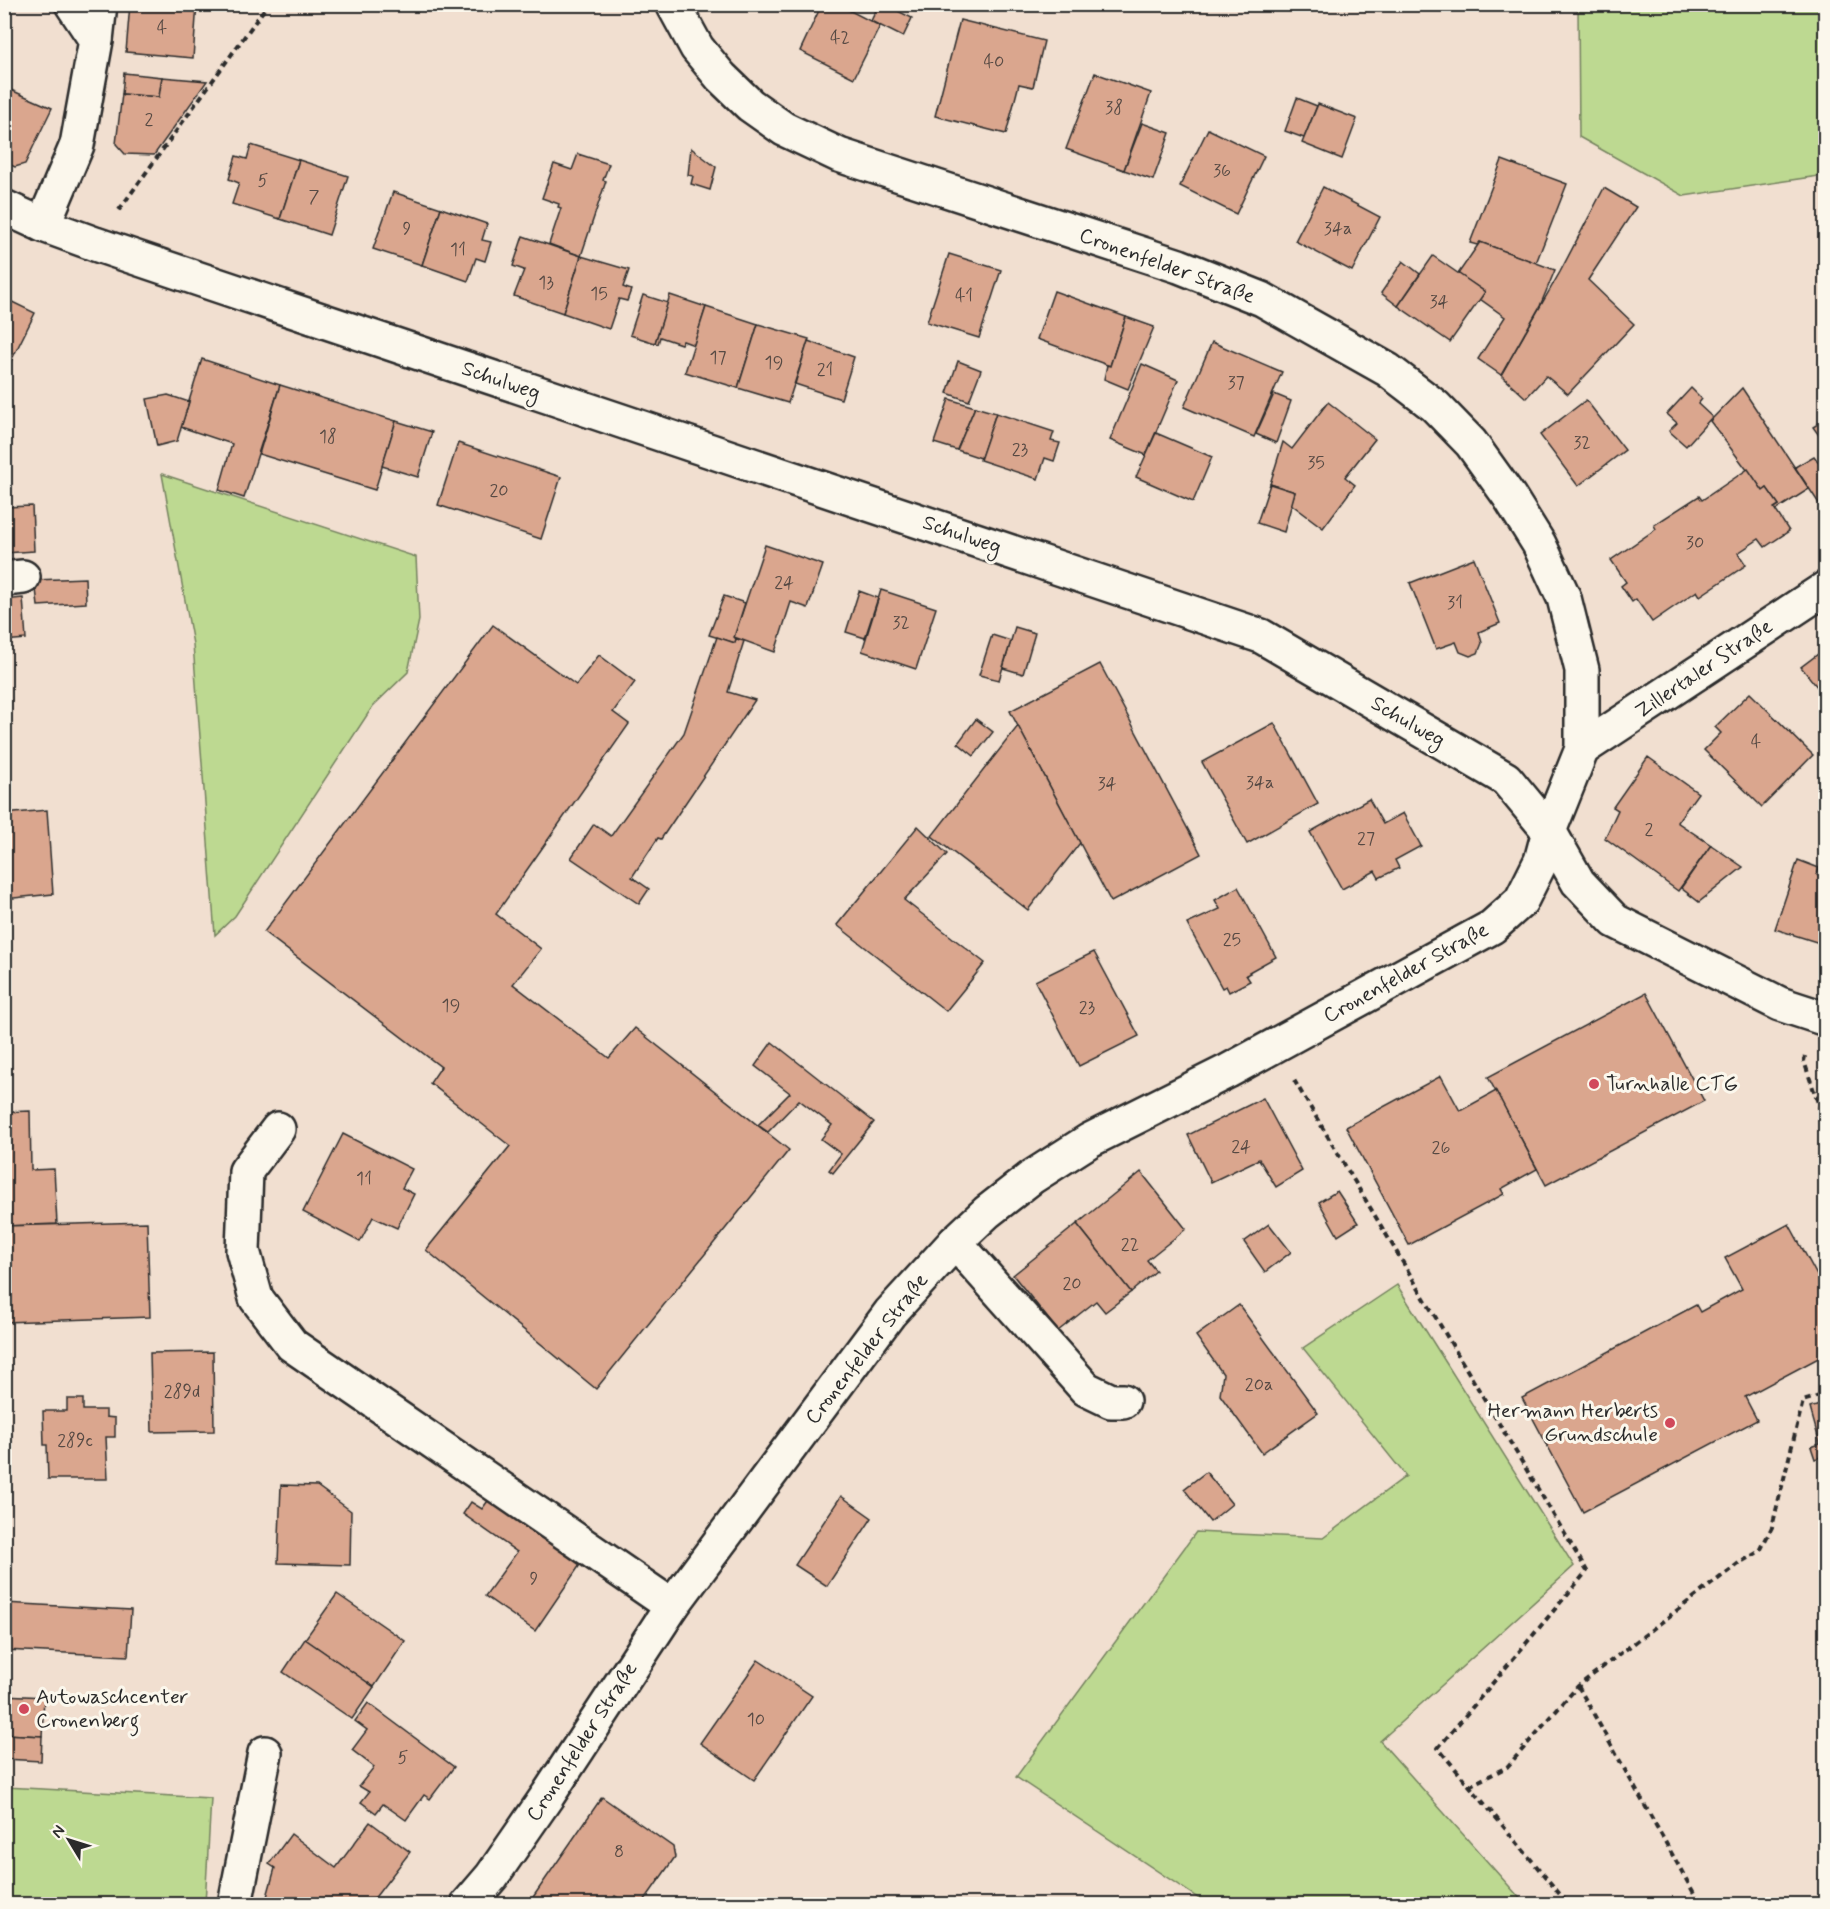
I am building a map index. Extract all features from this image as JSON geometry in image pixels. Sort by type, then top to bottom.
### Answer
[{"type":"street","points":[[72,4],[96,40]]},
{"type":"street","points":[[43,225],[77,145],[96,40],[99,4]]},
{"type":"street","name":"Cronenfelder Straße","points":[[468,1905],[492,1876],[548,1795],[672,1606],[890,1313],[955,1242],[987,1212],[1032,1177],[1090,1140],[1274,1046],[1491,927],[1521,901],[1541,861],[1550,831],[1582,749],[1582,670],[1564,598],[1539,544],[1509,496],[1471,443],[1435,406],[1388,370],[1262,299],[1179,266],[839,154],[784,129],[750,105],[721,77],[697,48],[673,4]]},
{"type":"street","name":"Schulweg","points":[[4,207],[43,225],[95,244],[1261,636],[1506,779],[1550,831],[1578,882],[1616,921],[1780,1004],[1817,1016]]},
{"type":"street","name":"Zillertaler Straße","points":[[1582,749],[1826,588]]},
{"type":"street","points":[[278,1129],[246,1171],[243,1251],[256,1298],[292,1345],[672,1606]]},
{"type":"street","points":[[955,1242],[1086,1389],[1111,1401],[1123,1401]]},
{"type":"street","points":[[235,1905],[265,1753]]},
{"type":"path","points":[[95,244],[268,4]]},
{"type":"path","points":[[1817,1016],[1804,1061],[1826,1127]]},
{"type":"path","points":[[1274,1046],[1587,1570],[1437,1748],[1568,1905]]},
{"type":"path","points":[[1469,1786],[1507,1767],[1578,1686],[1739,1563],[1760,1551],[1772,1527],[1803,1401],[1826,1394]]},
{"type":"path","points":[[1578,1686],[1700,1905]]},
{"type":"green space","points":[[1578,5],[1825,5],[1825,175],[1684,196],[1579,137]]},
{"type":"green space","points":[[162,474],[416,557],[419,620],[408,672],[373,706],[235,916],[215,935],[193,644]]},
{"type":"green space","points":[[1397,1285],[1574,1566],[1380,1741],[1525,1904],[1207,1904],[1016,1777],[1196,1532],[1323,1538],[1406,1476],[1303,1348]]},
{"type":"green space","points":[[5,1787],[211,1798],[205,1904],[5,1904]]},
{"type":"building","points":[[130,4],[197,4],[193,58],[126,52]]},
{"type":"building","points":[[822,4],[837,4],[880,26],[854,78],[800,51]]},
{"type":"building","points":[[879,4],[884,4],[912,18],[903,37],[871,21]]},
{"type":"building","points":[[960,20],[1044,41],[1033,87],[1019,84],[1006,134],[935,116]]},
{"type":"building","points":[[124,73],[162,77],[159,97],[122,94]]},
{"type":"building","points":[[1095,73],[1151,93],[1124,170],[1066,149]]},
{"type":"building","points":[[162,77],[207,81],[154,155],[125,154],[116,144],[122,94],[159,97]]},
{"type":"building","points":[[4,87],[52,108],[25,164],[15,167],[4,162]]},
{"type":"building","points":[[1297,98],[1317,106],[1304,138],[1285,131]]},
{"type":"building","points":[[1318,104],[1357,119],[1342,159],[1302,143]]},
{"type":"building","points":[[1142,123],[1170,133],[1153,180],[1124,170]]},
{"type":"building","points":[[1208,129],[1264,156],[1236,214],[1180,186]]},
{"type":"building","points":[[251,145],[299,160],[280,219],[232,204],[239,183],[229,179],[236,156],[247,159]]},
{"type":"building","points":[[691,148],[716,167],[710,190],[691,184],[693,176],[688,175]]},
{"type":"building","points":[[578,154],[609,164],[603,180],[606,181],[581,256],[549,244],[561,208],[558,207],[559,204],[542,198],[554,164],[572,170]]},
{"type":"building","points":[[299,160],[348,176],[329,235],[280,219]]},
{"type":"building","points":[[1502,160],[1567,184],[1536,263],[1480,242],[1477,245],[1470,243]]},
{"type":"building","points":[[1323,187],[1380,217],[1352,271],[1295,241]]},
{"type":"building","points":[[1604,188],[1636,207],[1588,280],[1634,324],[1568,394],[1546,376],[1526,398],[1501,375],[1560,272]]},
{"type":"building","points":[[393,192],[441,208],[422,265],[373,249]]},
{"type":"building","points":[[441,208],[487,224],[482,240],[491,242],[485,261],[476,258],[468,281],[422,265]]},
{"type":"building","points":[[523,236],[581,256],[563,313],[514,296],[524,270],[513,266]]},
{"type":"building","points":[[1480,242],[1555,270],[1540,306],[1501,375],[1478,359],[1505,317],[1480,299],[1485,292],[1458,274]]},
{"type":"building","points":[[949,254],[1001,270],[979,338],[927,322]]},
{"type":"building","points":[[581,256],[629,270],[623,287],[631,290],[627,301],[619,299],[609,329],[563,313]]},
{"type":"building","points":[[1433,256],[1485,292],[1450,342],[1398,306]]},
{"type":"building","points":[[1403,261],[1420,274],[1398,306],[1381,293]]},
{"type":"building","points":[[1054,291],[1126,317],[1110,366],[1037,339]]},
{"type":"building","points":[[643,295],[668,303],[655,343],[630,335]]},
{"type":"building","points":[[670,295],[706,307],[694,345],[683,341],[681,344],[660,337],[658,344],[655,343]]},
{"type":"building","points":[[4,298],[35,313],[5,373],[4,373]]},
{"type":"building","points":[[706,307],[758,324],[738,388],[685,372]]},
{"type":"building","points":[[1126,317],[1154,327],[1128,389],[1104,379],[1107,365],[1110,366]]},
{"type":"building","points":[[758,324],[809,339],[788,403],[738,388]]},
{"type":"building","points":[[808,341],[854,357],[841,399],[795,384]]},
{"type":"building","points":[[1212,342],[1282,372],[1254,437],[1184,407]]},
{"type":"building","points":[[202,359],[280,385],[244,498],[219,490],[232,444],[181,427]]},
{"type":"building","points":[[958,361],[981,370],[969,401],[947,393]]},
{"type":"building","points":[[1142,364],[1178,380],[1146,455],[1110,440]]},
{"type":"building","points":[[280,385],[396,421],[375,490],[259,454]]},
{"type":"building","points":[[1691,388],[1702,399],[1698,404],[1712,417],[1686,446],[1669,431],[1677,423],[1667,414]]},
{"type":"building","points":[[1742,388],[1809,489],[1776,510],[1774,508],[1779,505],[1767,488],[1763,491],[1710,421]]},
{"type":"building","points":[[1274,394],[1291,401],[1276,443],[1256,434]]},
{"type":"building","points":[[168,395],[189,402],[177,441],[157,446],[147,399]]},
{"type":"building","points":[[949,399],[975,407],[957,450],[934,443]]},
{"type":"building","points":[[1586,400],[1625,450],[1578,486],[1540,435]]},
{"type":"building","points":[[1328,402],[1375,439],[1345,477],[1355,485],[1323,528],[1291,504],[1295,492],[1270,484],[1283,442],[1292,449]]},
{"type":"building","points":[[975,407],[996,413],[981,458],[957,450]]},
{"type":"building","points":[[996,413],[1054,432],[1051,441],[1060,443],[1054,461],[1045,458],[1038,479],[980,460]]},
{"type":"building","points":[[1826,419],[1826,445],[1813,427]]},
{"type":"building","points":[[396,421],[432,432],[418,477],[382,466]]},
{"type":"building","points":[[1156,433],[1212,457],[1193,502],[1136,477]]},
{"type":"building","points":[[458,443],[561,477],[541,539],[438,505]]},
{"type":"building","points":[[1814,456],[1826,472],[1826,506],[1822,508],[1795,467]]},
{"type":"building","points":[[1748,469],[1763,491],[1767,488],[1779,505],[1774,508],[1789,531],[1765,547],[1759,539],[1738,553],[1746,565],[1700,596],[1697,591],[1652,622],[1636,599],[1632,602],[1621,586],[1626,582],[1611,560],[1656,529],[1654,525],[1699,496],[1702,500]]},
{"type":"building","points":[[1270,484],[1295,492],[1284,532],[1257,523]]},
{"type":"building","points":[[32,506],[34,551],[5,553],[4,507]]},
{"type":"building","points":[[765,545],[823,565],[808,608],[791,602],[775,652],[734,637]]},
{"type":"building","points":[[1474,558],[1500,623],[1479,632],[1482,643],[1478,653],[1470,656],[1460,652],[1456,642],[1436,649],[1410,583]]},
{"type":"building","points":[[85,578],[86,603],[38,606],[35,580]]},
{"type":"building","points":[[881,590],[936,608],[916,669],[862,651]]},
{"type":"building","points":[[859,591],[878,598],[865,638],[846,632]]},
{"type":"building","points":[[724,596],[745,603],[734,637],[735,643],[709,635]]},
{"type":"building","points":[[23,598],[26,639],[4,641],[4,600]]},
{"type":"building","points":[[493,625],[576,685],[599,655],[635,682],[613,712],[629,724],[496,914],[541,949],[513,984],[609,1058],[635,1028],[789,1150],[596,1389],[426,1250],[510,1146],[430,1083],[441,1067],[264,932]]},
{"type":"building","points":[[1015,627],[1035,633],[1023,674],[1003,668]]},
{"type":"building","points":[[992,635],[1011,641],[999,680],[979,675]]},
{"type":"building","points":[[717,637],[735,643],[736,639],[744,641],[728,692],[755,700],[661,839],[658,838],[632,877],[649,889],[639,904],[571,858],[594,824],[611,836],[684,733]]},
{"type":"building","points":[[1826,648],[1826,698],[1801,667]]},
{"type":"building","points":[[1100,664],[1201,854],[1111,902],[1010,711]]},
{"type":"building","points":[[1750,693],[1813,755],[1762,807],[1704,750],[1721,733],[1715,727]]},
{"type":"building","points":[[976,719],[993,732],[974,756],[958,743]]},
{"type":"building","points":[[1274,723],[1318,804],[1247,844],[1202,762]]},
{"type":"building","points":[[1018,726],[1080,843],[1028,910],[932,836]]},
{"type":"building","points":[[1648,757],[1698,793],[1677,822],[1711,845],[1678,891],[1605,838],[1618,810],[1613,807]]},
{"type":"building","points":[[1369,799],[1383,824],[1403,813],[1421,846],[1395,860],[1399,868],[1379,878],[1375,871],[1342,889],[1310,832]]},
{"type":"building","points":[[1826,801],[1826,817],[1817,808]]},
{"type":"building","points":[[47,810],[53,894],[4,899],[4,814]]},
{"type":"building","points":[[918,826],[947,854],[904,900],[985,963],[946,1011],[837,925]]},
{"type":"building","points":[[1711,845],[1743,867],[1699,902],[1681,888]]},
{"type":"building","points":[[1798,860],[1819,868],[1817,875],[1826,878],[1826,945],[1775,929]]},
{"type":"building","points":[[1238,887],[1276,957],[1249,972],[1246,975],[1250,981],[1229,992],[1226,986],[1222,988],[1187,924],[1220,909],[1215,900]]},
{"type":"building","points":[[1094,952],[1139,1036],[1079,1066],[1035,981]]},
{"type":"building","name":"Turnhalle CTG","points":[[1646,993],[1704,1101],[1546,1185],[1488,1077]]},
{"type":"building","points":[[772,1042],[874,1122],[833,1173],[829,1170],[841,1154],[821,1139],[832,1125],[799,1100],[768,1132],[758,1125],[790,1093],[755,1066]]},
{"type":"building","points":[[1441,1076],[1460,1111],[1496,1091],[1537,1169],[1501,1189],[1504,1194],[1409,1245],[1346,1127]]},
{"type":"building","points":[[1263,1098],[1302,1171],[1276,1187],[1259,1159],[1211,1182],[1188,1135]]},
{"type":"building","points":[[30,1111],[31,1170],[54,1169],[57,1224],[4,1226],[4,1112]]},
{"type":"building","points":[[343,1134],[412,1169],[402,1188],[414,1194],[397,1228],[373,1217],[360,1242],[303,1212]]},
{"type":"building","points":[[1141,1172],[1186,1229],[1147,1260],[1156,1271],[1131,1292],[1077,1224]]},
{"type":"building","points":[[1337,1191],[1358,1223],[1338,1236],[1319,1202]]},
{"type":"building","points":[[147,1222],[150,1317],[4,1322],[4,1226]]},
{"type":"building","points":[[1077,1224],[1131,1292],[1105,1312],[1096,1301],[1058,1331],[1013,1275]]},
{"type":"building","points":[[1269,1224],[1291,1252],[1265,1272],[1244,1242]]},
{"type":"building","points":[[1789,1224],[1826,1292],[1826,1354],[1745,1397],[1757,1420],[1583,1512],[1522,1398],[1696,1305],[1700,1312],[1742,1289],[1725,1258]]},
{"type":"building","points":[[1239,1305],[1318,1413],[1262,1453],[1220,1395],[1223,1374],[1196,1336]]},
{"type":"building","points":[[213,1352],[214,1431],[152,1432],[150,1353]]},
{"type":"building","points":[[67,1399],[83,1399],[83,1410],[106,1410],[106,1417],[115,1418],[115,1437],[106,1437],[108,1479],[48,1479],[43,1411],[67,1411]]},
{"type":"building","points":[[1826,1403],[1826,1465],[1823,1456],[1815,1459],[1811,1447],[1820,1444],[1810,1408]]},
{"type":"building","points":[[1206,1472],[1232,1504],[1210,1522],[1184,1489]]},
{"type":"building","points":[[281,1485],[317,1486],[351,1511],[350,1565],[278,1563]]},
{"type":"building","points":[[841,1496],[872,1518],[827,1586],[795,1565]]},
{"type":"building","points":[[490,1498],[582,1562],[535,1631],[485,1596],[517,1552],[463,1514],[471,1502],[482,1509]]},
{"type":"building","points":[[337,1594],[405,1641],[374,1687],[305,1639]]},
{"type":"building","points":[[4,1603],[131,1610],[128,1656],[4,1650]]},
{"type":"building","points":[[305,1639],[374,1687],[352,1719],[283,1672]]},
{"type":"building","points":[[758,1660],[812,1696],[754,1780],[700,1743]]},
{"type":"building","name":"Autowaschcenter Cronenberg","points":[[4,1695],[44,1697],[42,1736],[4,1734]]},
{"type":"building","points":[[368,1703],[454,1767],[430,1799],[424,1795],[406,1820],[383,1804],[376,1813],[361,1802],[369,1792],[359,1786],[374,1767],[352,1750],[367,1730],[355,1721]]},
{"type":"building","points":[[4,1734],[42,1736],[41,1761],[4,1759]]},
{"type":"building","points":[[602,1797],[673,1847],[675,1857],[642,1904],[628,1904],[615,1896],[608,1904],[529,1903]]},
{"type":"building","points":[[370,1822],[410,1852],[370,1904],[265,1904],[275,1868],[269,1864],[291,1834],[336,1868]]},
{"type":"place","name":"Turnhalle CTG","points":[[1594,1084]]},
{"type":"place","name":"Hermann Herberts Grundschule","points":[[1670,1423]]},
{"type":"place","name":"Autowaschcenter Cronenberg","points":[[24,1709]]}]
